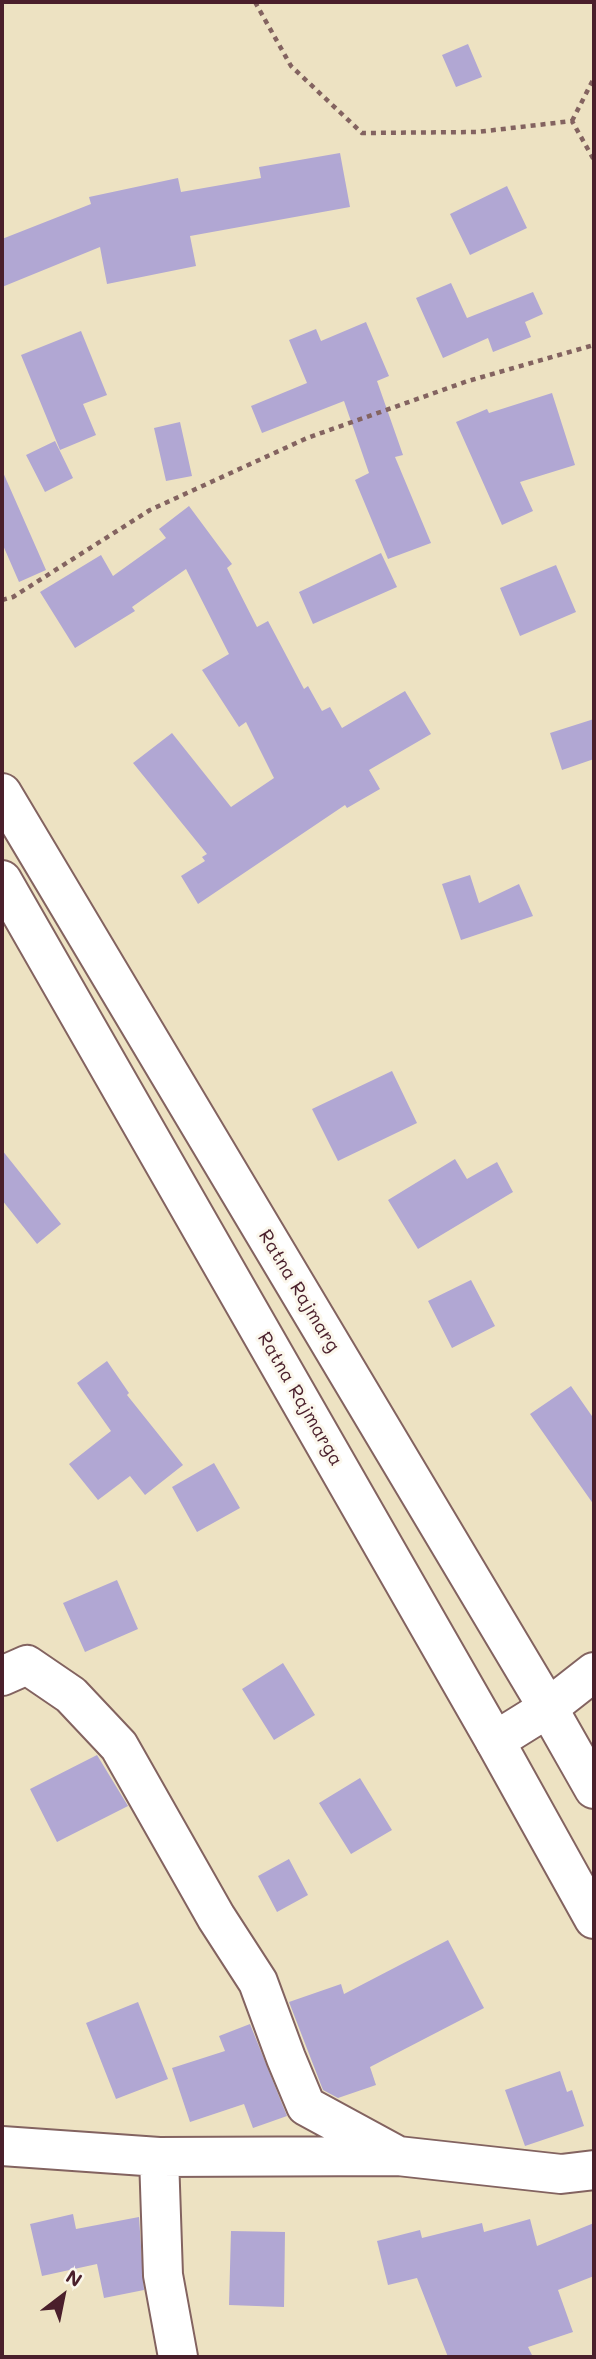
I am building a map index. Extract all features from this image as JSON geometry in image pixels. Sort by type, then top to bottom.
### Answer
[{"type":"main road","name":"Ratna Rajmarg","points":[[2,793],[594,1789]]},
{"type":"main road","name":"Ratna Rajmarga","points":[[2,880],[495,1741],[594,1919]]},
{"type":"main road","points":[[2,1675],[27,1665],[71,1695],[119,1746],[216,1917],[258,1982],[285,2059],[306,2106],[397,2156]]},
{"type":"main road","points":[[495,1741],[548,1708],[594,1672]]},
{"type":"main road","points":[[2,2146],[159,2157],[397,2156],[561,2174],[594,2170]]},
{"type":"main road","points":[[159,2157],[163,2276],[178,2357]]},
{"type":"path","points":[[255,2],[291,66],[362,134],[477,132],[572,121]]},
{"type":"path","points":[[572,121],[594,78]]},
{"type":"path","points":[[572,121],[594,160]]},
{"type":"path","points":[[2,600],[12,597],[150,510],[307,438],[468,381],[594,345]]},
{"type":"building","points":[[468,44],[482,77],[456,87],[442,55]]},
{"type":"building","points":[[340,153],[350,207],[190,236],[196,266],[107,284],[100,247],[2,287],[2,239],[91,204],[89,197],[178,178],[181,192],[261,178],[259,167]]},
{"type":"building","points":[[507,186],[527,228],[470,255],[450,214]]},
{"type":"building","points":[[451,283],[467,318],[533,292],[543,314],[525,322],[531,337],[493,352],[488,338],[443,358],[416,298]]},
{"type":"building","points":[[366,322],[389,376],[377,381],[403,455],[395,457],[431,543],[388,559],[355,480],[369,473],[344,401],[262,433],[251,406],[307,383],[289,340],[316,329],[321,341]]},
{"type":"building","points":[[81,331],[107,395],[83,404],[96,435],[60,450],[21,355]]},
{"type":"building","points":[[552,393],[575,465],[520,482],[533,511],[502,525],[456,422],[487,409],[489,413]]},
{"type":"building","points":[[180,422],[192,476],[166,481],[154,428]]},
{"type":"building","points":[[55,441],[73,478],[45,492],[26,455]]},
{"type":"building","points":[[2,470],[46,570],[19,582],[2,543]]},
{"type":"building","points":[[189,506],[232,564],[227,568],[257,627],[268,621],[304,689],[308,686],[322,711],[330,707],[342,728],[405,691],[431,734],[369,770],[380,789],[347,808],[345,805],[198,904],[181,876],[205,861],[202,857],[207,854],[133,763],[172,733],[231,807],[274,778],[246,722],[239,727],[202,670],[229,654],[186,569],[132,607],[135,611],[75,648],[40,592],[101,555],[113,576],[166,538],[159,529]]},
{"type":"building","points":[[381,553],[397,587],[313,624],[299,592]]},
{"type":"building","points":[[556,565],[576,612],[520,636],[500,588]]},
{"type":"building","points":[[594,719],[594,759],[562,770],[550,733]]},
{"type":"building","points":[[470,875],[479,903],[519,884],[533,916],[461,940],[442,884]]},
{"type":"building","points":[[392,1071],[417,1123],[338,1161],[312,1109]]},
{"type":"building","points":[[2,1150],[61,1224],[37,1244],[2,1200]]},
{"type":"building","points":[[455,1159],[467,1179],[497,1162],[513,1192],[418,1249],[388,1200]]},
{"type":"building","points":[[471,1280],[495,1326],[452,1348],[428,1301]]},
{"type":"building","points":[[107,1361],[129,1393],[127,1395],[183,1465],[145,1495],[130,1476],[98,1500],[69,1464],[111,1431],[77,1383]]},
{"type":"building","points":[[571,1386],[594,1419],[594,1505],[530,1414]]},
{"type":"building","points":[[214,1463],[240,1508],[197,1532],[172,1487]]},
{"type":"building","points":[[117,1580],[138,1629],[85,1652],[63,1603]]},
{"type":"building","points":[[283,1663],[315,1715],[274,1740],[242,1689]]},
{"type":"building","points":[[97,1755],[128,1806],[57,1842],[30,1789]]},
{"type":"building","points":[[360,1778],[392,1830],[351,1854],[319,1803]]},
{"type":"building","points":[[289,1859],[308,1895],[277,1912],[258,1876]]},
{"type":"building","points":[[448,1940],[484,2008],[370,2067],[376,2085],[338,2098],[323,2090],[289,2002],[341,1984],[344,1994]]},
{"type":"building","points":[[138,2002],[168,2079],[116,2099],[86,2023]]},
{"type":"building","points":[[250,2024],[287,2116],[253,2128],[244,2104],[190,2122],[172,2068],[225,2051],[219,2036]]},
{"type":"building","points":[[560,2071],[567,2092],[572,2090],[584,2126],[525,2146],[505,2090]]},
{"type":"building","points":[[73,2214],[76,2229],[139,2217],[144,2290],[104,2298],[97,2264],[42,2276],[30,2224]]},
{"type":"building","points":[[530,2219],[537,2246],[594,2223],[594,2276],[558,2290],[573,2332],[528,2347],[533,2357],[448,2357],[417,2278],[388,2285],[377,2241],[420,2230],[422,2238],[482,2223],[484,2232]]},
{"type":"building","points":[[231,2231],[285,2232],[284,2307],[229,2305]]}]
